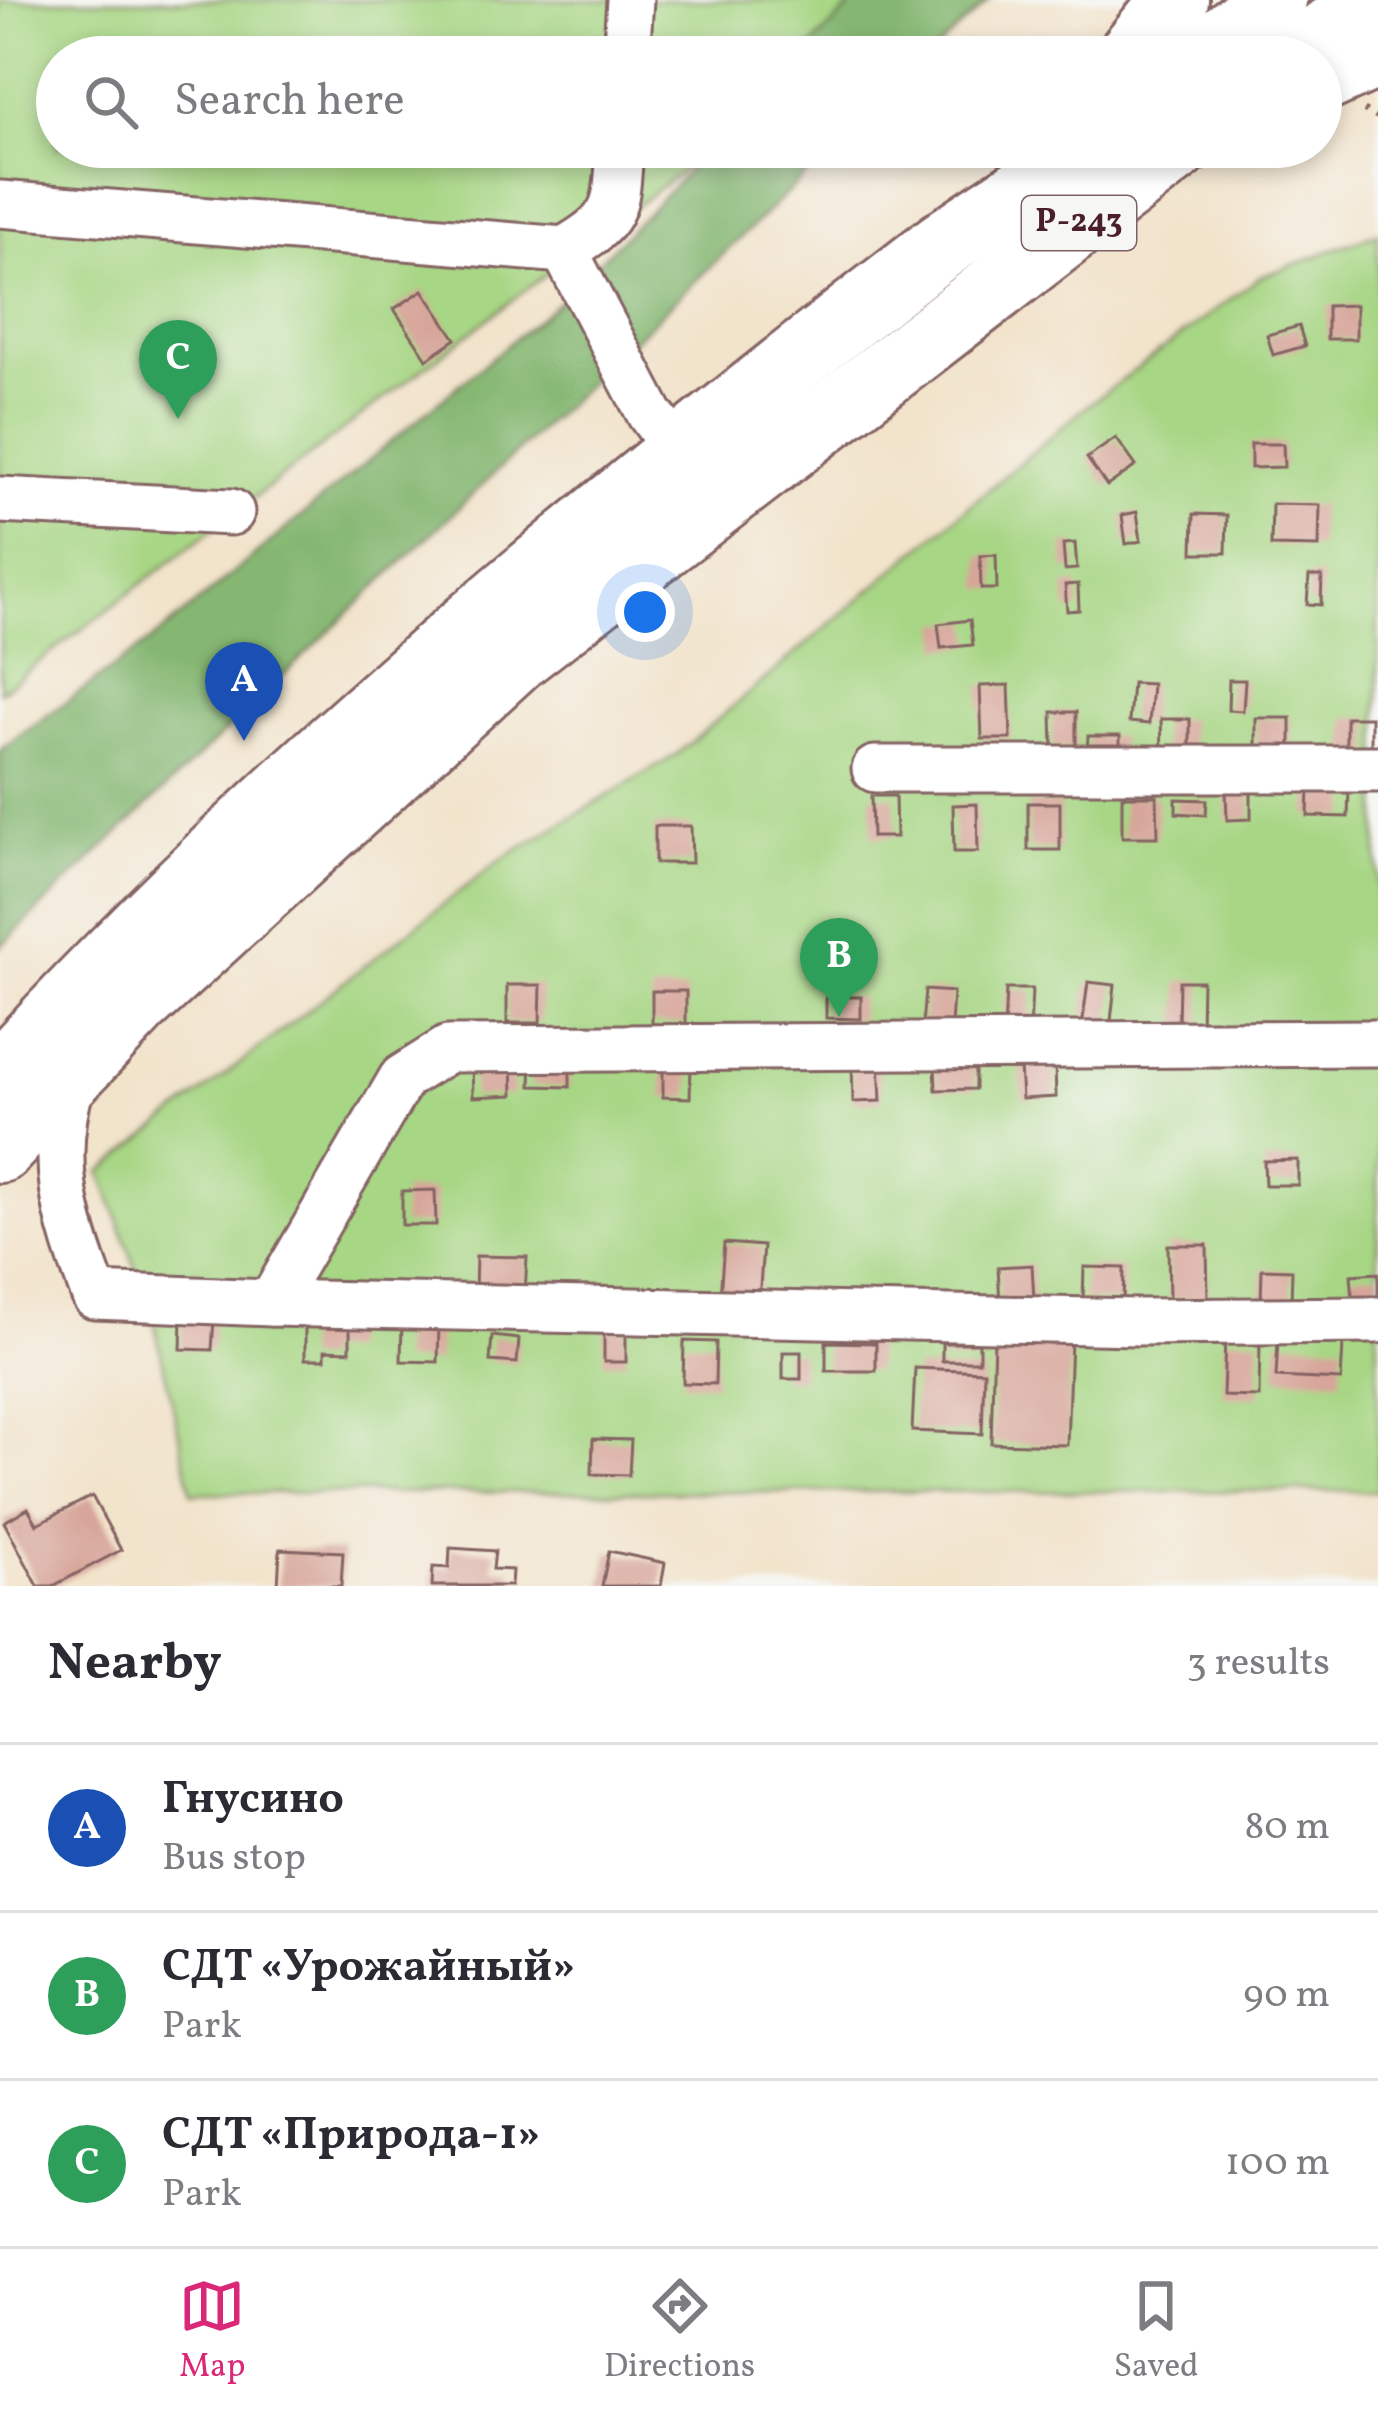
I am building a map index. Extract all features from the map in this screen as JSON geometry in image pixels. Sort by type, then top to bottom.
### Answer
[{"type":"highway","points":[[1146,36],[1175,0]]},
{"type":"highway","points":[[1227,36],[1273,0]]},
{"type":"highway","points":[[1323,36],[1370,0]]},
{"type":"highway","name":"Р-243","points":[[934,251],[1019,168]]},
{"type":"highway","name":"Р-243","points":[[934,251],[1055,168]]},
{"type":"highway","name":"Р-243","points":[[980,298],[1150,168]]},
{"type":"highway","points":[[0,1075],[115,952],[333,740],[678,453],[934,251]]},
{"type":"highway","points":[[0,1149],[76,1068],[282,868],[517,657],[980,298]]},
{"type":"main road","points":[[1342,73],[1378,57]]},
{"type":"main road","name":"Р-243","points":[[980,298],[1179,168]]},
{"type":"street","points":[[627,36],[629,0]]},
{"type":"street","points":[[0,204],[564,250],[601,229],[616,205],[619,168]]},
{"type":"street","points":[[564,250],[650,414],[678,453]]},
{"type":"street","points":[[0,500],[231,512]]},
{"type":"street","points":[[875,769],[1378,770]]},
{"type":"street","points":[[271,1303],[402,1078],[448,1049],[1378,1043]]},
{"type":"street","points":[[76,1068],[60,1118],[57,1154],[64,1212],[95,1296],[1114,1322],[1378,1320]]},
{"type":"green space","points":[[0,0],[906,0],[859,36],[36,36],[36,168],[686,168],[0,692]]},
{"type":"green space","points":[[857,0],[989,0],[951,36],[822,36]]},
{"type":"green space","points":[[691,168],[813,168],[0,947],[0,750],[160,634],[560,301]]},
{"type":"green space","points":[[1378,233],[1378,1491],[192,1493],[153,1317],[101,1172],[499,861],[676,755],[1087,406],[1260,277]]},
{"type":"building","points":[[423,290],[456,339],[427,359],[394,309]]},
{"type":"building","points":[[1356,305],[1356,339],[1327,339],[1327,306]]},
{"type":"building","points":[[1299,326],[1305,346],[1273,355],[1267,335]]},
{"type":"building","points":[[1116,438],[1136,466],[1107,486],[1087,458]]},
{"type":"building","points":[[1251,444],[1283,444],[1284,467],[1251,468]]},
{"type":"building","points":[[1272,504],[1320,505],[1319,547],[1271,546]]},
{"type":"building","points":[[1137,512],[1141,541],[1126,544],[1122,515]]},
{"type":"building","points":[[1194,514],[1227,515],[1226,553],[1193,553]]},
{"type":"building","points":[[1075,543],[1077,569],[1065,570],[1063,544]]},
{"type":"building","points":[[996,555],[997,589],[981,589],[980,556]]},
{"type":"building","points":[[1309,576],[1322,576],[1321,605],[1307,604]]},
{"type":"building","points":[[1078,584],[1079,610],[1067,611],[1065,585]]},
{"type":"building","points":[[970,620],[973,645],[941,648],[938,624]]},
{"type":"building","points":[[1229,680],[1245,680],[1243,711],[1228,710]]},
{"type":"building","points":[[1132,683],[1152,684],[1149,724],[1129,722]]},
{"type":"building","points":[[1009,685],[1011,739],[982,739],[980,686]]},
{"type":"building","points":[[1052,712],[1076,712],[1076,749],[1053,749]]},
{"type":"building","points":[[1346,717],[1371,717],[1371,756],[1346,756]]},
{"type":"building","points":[[1256,718],[1291,718],[1291,753],[1256,753]]},
{"type":"building","points":[[1161,719],[1190,719],[1190,750],[1162,750]]},
{"type":"building","points":[[1088,736],[1120,736],[1120,754],[1087,754]]},
{"type":"building","points":[[1309,788],[1349,790],[1348,817],[1308,816]]},
{"type":"building","points":[[1226,790],[1251,790],[1251,819],[1227,820]]},
{"type":"building","points":[[871,796],[895,796],[896,837],[872,837]]},
{"type":"building","points":[[1122,796],[1157,796],[1158,837],[1122,837]]},
{"type":"building","points":[[1176,799],[1207,800],[1206,815],[1176,813]]},
{"type":"building","points":[[1028,803],[1060,803],[1060,850],[1028,850]]},
{"type":"building","points":[[977,804],[978,852],[954,852],[953,805]]},
{"type":"building","points":[[655,826],[691,826],[692,863],[655,863]]},
{"type":"building","points":[[1179,981],[1202,981],[1201,1029],[1178,1028]]},
{"type":"building","points":[[1088,982],[1115,985],[1110,1030],[1082,1027]]},
{"type":"building","points":[[507,985],[541,985],[540,1023],[507,1023]]},
{"type":"building","points":[[1006,989],[1032,989],[1030,1033],[1004,1032]]},
{"type":"building","points":[[925,990],[953,992],[951,1027],[922,1026]]},
{"type":"building","points":[[652,991],[686,991],[686,1024],[652,1024]]},
{"type":"building","points":[[826,997],[861,997],[861,1019],[826,1018]]},
{"type":"building","points":[[532,1056],[570,1057],[570,1087],[531,1086]]},
{"type":"building","points":[[879,1062],[881,1101],[853,1102],[852,1063]]},
{"type":"building","points":[[512,1063],[513,1095],[473,1097],[472,1064]]},
{"type":"building","points":[[975,1063],[975,1089],[936,1090],[935,1064]]},
{"type":"building","points":[[663,1065],[691,1065],[690,1098],[663,1097]]},
{"type":"building","points":[[1055,1066],[1056,1097],[1022,1099],[1020,1067]]},
{"type":"building","points":[[1298,1160],[1298,1185],[1265,1185],[1264,1161]]},
{"type":"building","points":[[435,1190],[436,1225],[402,1225],[402,1191]]},
{"type":"building","points":[[724,1243],[763,1246],[759,1300],[720,1297]]},
{"type":"building","points":[[1168,1245],[1207,1245],[1208,1299],[1169,1299]]},
{"type":"building","points":[[476,1256],[527,1257],[525,1295],[475,1293]]},
{"type":"building","points":[[1032,1265],[1034,1301],[1000,1303],[998,1267]]},
{"type":"building","points":[[1084,1267],[1124,1268],[1123,1302],[1083,1301]]},
{"type":"building","points":[[1262,1269],[1292,1270],[1291,1305],[1261,1304]]},
{"type":"building","points":[[1378,1273],[1378,1310],[1354,1312],[1351,1275]]},
{"type":"building","points":[[182,1318],[214,1319],[212,1350],[181,1349]]},
{"type":"building","points":[[305,1320],[350,1320],[350,1351],[325,1350],[325,1359],[305,1359]]},
{"type":"building","points":[[402,1323],[439,1324],[438,1362],[401,1361]]},
{"type":"building","points":[[626,1328],[626,1362],[604,1362],[604,1329]]},
{"type":"building","points":[[492,1336],[519,1339],[517,1363],[490,1361]]},
{"type":"building","points":[[994,1338],[1071,1340],[1067,1445],[991,1443]]},
{"type":"building","points":[[1225,1338],[1260,1339],[1259,1397],[1223,1396]]},
{"type":"building","points":[[1278,1340],[1343,1344],[1341,1380],[1276,1377]]},
{"type":"building","points":[[684,1341],[716,1342],[715,1384],[683,1383]]},
{"type":"building","points":[[826,1342],[876,1343],[876,1371],[826,1371]]},
{"type":"building","points":[[942,1343],[979,1343],[979,1361],[942,1361]]},
{"type":"building","points":[[783,1352],[801,1352],[801,1379],[783,1379]]},
{"type":"building","points":[[915,1368],[984,1371],[982,1434],[912,1431]]},
{"type":"building","points":[[593,1439],[631,1440],[629,1475],[592,1474]]},
{"type":"building","points":[[92,1496],[121,1550],[53,1586],[38,1586],[4,1522],[28,1508],[37,1524]]},
{"type":"building","points":[[450,1548],[495,1551],[493,1569],[512,1570],[511,1586],[432,1586],[433,1567],[449,1568]]},
{"type":"building","points":[[280,1549],[343,1552],[341,1586],[278,1586]]},
{"type":"building","points":[[609,1551],[665,1563],[661,1586],[602,1586]]},
{"type":"place","name":"СДТ «Природа-1»","points":[[178,419]]},
{"type":"place","name":"Гнусино","points":[[244,741]]},
{"type":"place","name":"СДТ «Урожайный»","points":[[839,1017]]}]
